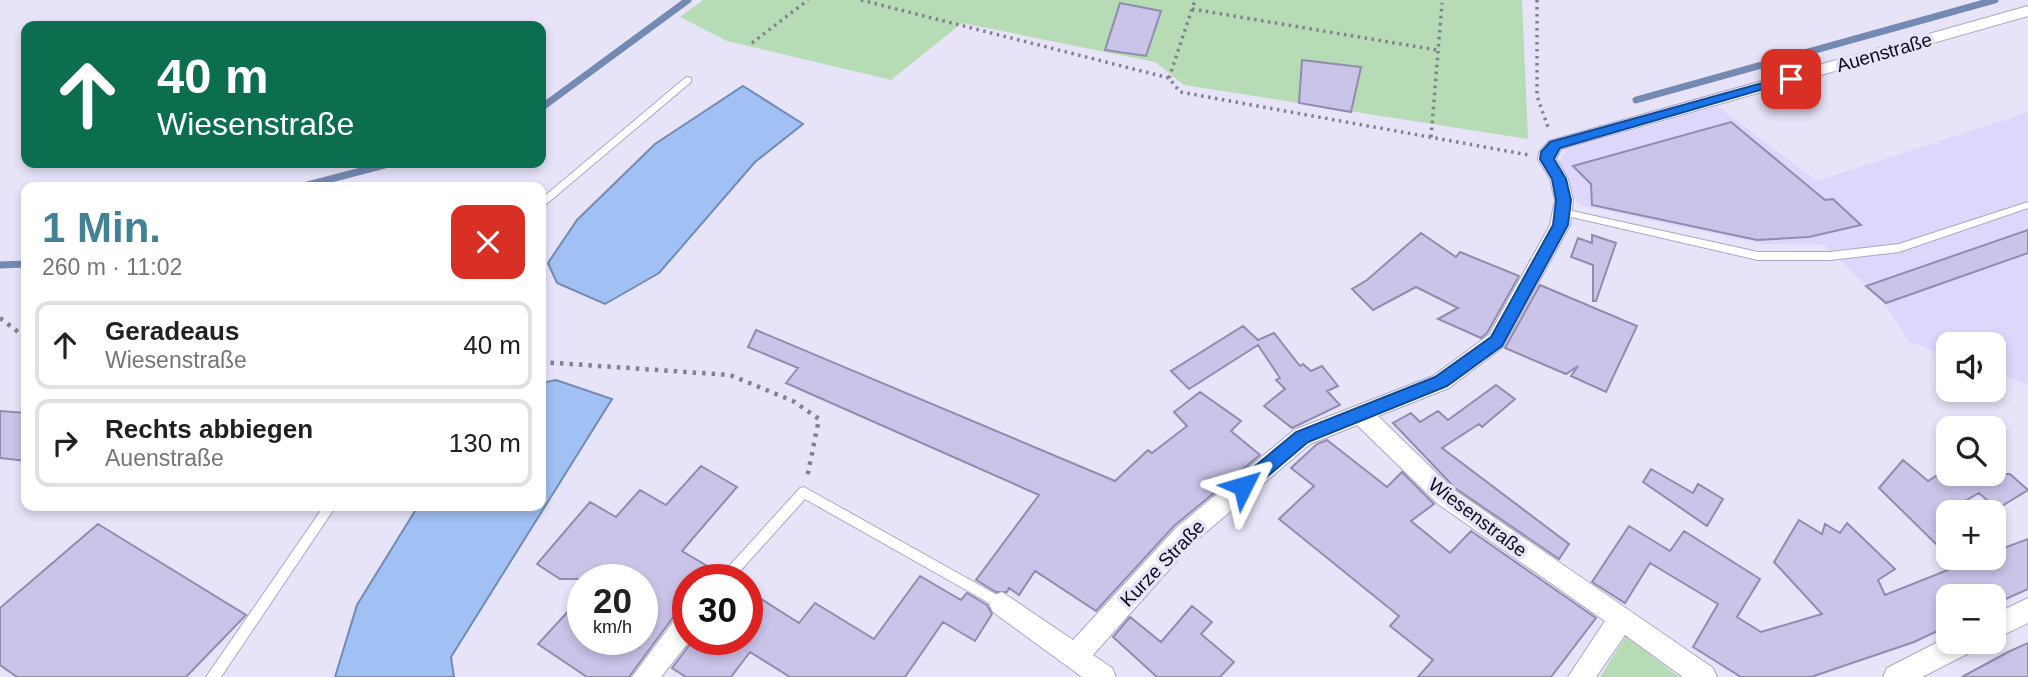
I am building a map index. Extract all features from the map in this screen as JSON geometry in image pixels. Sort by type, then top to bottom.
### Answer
[{"type":"street","name":"Auenstraße","points":[[1551,152],[2028,11]]},
{"type":"street","points":[[1362,415],[1441,382],[1496,341],[1553,239],[1563,212],[1559,179],[1551,152]]},
{"type":"street","name":"Wiesenstraße","points":[[1362,415],[1446,497],[1704,677]]},
{"type":"street","name":"Kurze Straße","points":[[1076,655],[1184,536],[1248,482],[1302,437],[1362,415]]},
{"type":"street","points":[[1002,604],[1103,677]]},
{"type":"street","points":[[2006,621],[2028,610]]},
{"type":"street","points":[[1581,677],[1622,618]]},
{"type":"street","points":[[645,677],[672,642]]},
{"type":"street","points":[[1896,677],[1941,654]]},
{"type":"lane","points":[[546,200],[688,80]]},
{"type":"lane","points":[[1563,212],[1758,256],[1786,258],[1899,248],[2028,205]]},
{"type":"lane","points":[[739,564],[804,492],[1002,604]]},
{"type":"lane","points":[[213,677],[327,511]]},
{"type":"path","points":[[752,43],[808,0]]},
{"type":"path","points":[[861,0],[1169,78],[1180,92],[1431,137],[1551,152],[1537,96],[1537,0]]},
{"type":"path","points":[[1169,78],[1195,0]]},
{"type":"path","points":[[1431,137],[1442,3]]},
{"type":"path","points":[[1192,9],[1437,50]]},
{"type":"path","points":[[0,318],[21,334]]},
{"type":"path","points":[[546,362],[730,375],[793,401],[818,419],[804,492]]},
{"type":"shaded area","points":[[1717,106],[1817,181],[2028,112],[2028,384],[2006,376],[2006,332],[1936,332],[1936,352],[1909,342],[1885,304],[1824,245],[1763,244],[1578,205],[1558,162],[1566,150]]},
{"type":"green space","points":[[703,0],[1522,0],[1528,139],[1184,85],[1155,62],[962,23],[891,80],[727,41],[680,17]]},
{"type":"green space","points":[[1626,636],[1679,677],[1600,677]]},
{"type":"water","points":[[743,86],[803,124],[755,162],[659,273],[605,304],[557,283],[548,263],[577,220],[655,144]]},
{"type":"water","points":[[556,380],[612,399],[546,505],[546,382]]},
{"type":"water","points":[[415,511],[542,511],[451,657],[454,677],[335,677],[357,605]]},
{"type":"building","points":[[1120,3],[1161,11],[1146,56],[1105,50]]},
{"type":"building","points":[[1302,60],[1361,67],[1351,112],[1299,103]]},
{"type":"building","points":[[1731,122],[1825,200],[1833,199],[1861,225],[1809,237],[1757,240],[1592,205],[1591,184],[1573,166]]},
{"type":"building","points":[[2028,230],[2028,253],[1886,303],[1866,286]]},
{"type":"building","points":[[1421,233],[1456,257],[1460,252],[1519,276],[1487,333],[1481,338],[1438,319],[1458,308],[1416,287],[1373,310],[1352,289],[1367,280]]},
{"type":"building","points":[[1592,235],[1616,243],[1596,301],[1593,301],[1593,265],[1571,257],[1578,238],[1592,243]]},
{"type":"building","points":[[1540,285],[1637,326],[1606,392],[1571,376],[1578,366],[1566,374],[1505,348]]},
{"type":"building","points":[[1243,326],[1258,340],[1274,333],[1300,366],[1303,364],[1311,371],[1322,366],[1338,386],[1327,391],[1340,405],[1292,428],[1264,406],[1285,389],[1276,380],[1280,378],[1258,345],[1189,389],[1171,371]]},
{"type":"building","points":[[756,330],[1115,481],[1148,450],[1152,453],[1187,426],[1174,412],[1200,392],[1241,421],[1231,431],[1260,455],[1174,526],[1096,611],[1035,571],[1019,595],[1009,588],[1007,592],[996,592],[976,580],[1039,495],[786,383],[798,368],[748,347]]},
{"type":"building","points":[[1496,385],[1515,399],[1482,427],[1479,424],[1442,448],[1569,544],[1559,559],[1455,488],[1393,423],[1411,413],[1420,422],[1438,411],[1448,420]]},
{"type":"building","points":[[0,411],[21,413],[21,460],[0,458]]},
{"type":"building","points":[[1327,440],[1387,487],[1402,472],[1434,504],[1411,521],[1450,553],[1471,531],[1596,618],[1551,677],[1418,677],[1433,660],[1390,626],[1399,616],[1279,519],[1314,486],[1291,468],[1317,444]]},
{"type":"building","points":[[1903,460],[1928,481],[1936,476],[1936,486],[2006,486],[2006,474],[2010,474],[2028,490],[2006,503],[2006,500],[1987,500],[1979,493],[1967,500],[1936,500],[1936,544],[1879,488]]},
{"type":"building","points":[[701,466],[737,487],[682,551],[704,564],[672,564],[672,619],[658,638],[658,564],[567,564],[567,579],[560,579],[537,564],[590,502],[616,517],[640,490],[666,505]]},
{"type":"building","points":[[1651,469],[1693,493],[1698,484],[1723,499],[1707,526],[1643,482]]},
{"type":"building","points":[[1799,520],[1822,534],[1825,524],[1840,533],[1847,523],[1895,569],[1878,580],[1885,595],[1948,570],[2006,570],[2006,547],[2028,539],[2028,589],[2006,599],[2006,584],[1936,584],[1936,632],[1914,642],[1811,677],[1741,677],[1693,647],[1718,604],[1650,563],[1625,603],[1592,582],[1629,526],[1670,551],[1684,531],[1760,579],[1737,617],[1761,632],[1822,614],[1774,562]]},
{"type":"building","points":[[98,524],[246,615],[186,677],[17,677],[0,665],[0,608]]},
{"type":"building","points":[[920,576],[961,600],[967,593],[987,605],[992,614],[975,641],[943,622],[905,677],[790,677],[755,655],[763,655],[763,600],[799,623],[815,603],[874,639]]},
{"type":"building","points":[[1192,606],[1212,622],[1201,634],[1234,662],[1220,677],[1157,677],[1113,637],[1130,617],[1161,642]]},
{"type":"building","points":[[567,612],[567,655],[645,655],[629,677],[587,677],[538,644]]},
{"type":"building","points":[[2028,643],[2028,677],[1962,677],[2006,654]]},
{"type":"building","points":[[682,655],[748,655],[731,677],[686,677],[672,668]]},
{"type":"waterway","points":[[546,104],[688,0]]},
{"type":"waterway","points":[[1636,100],[1995,0]]},
{"type":"waterway","points":[[319,182],[373,168]]},
{"type":"waterway","points":[[0,265],[21,264]]},
{"type":"route","points":[[1243,486],[1302,437],[1441,382],[1480,356],[1496,341],[1560,225],[1564,200],[1559,179],[1547,159],[1548,152],[1555,145],[1791,79]]}]
